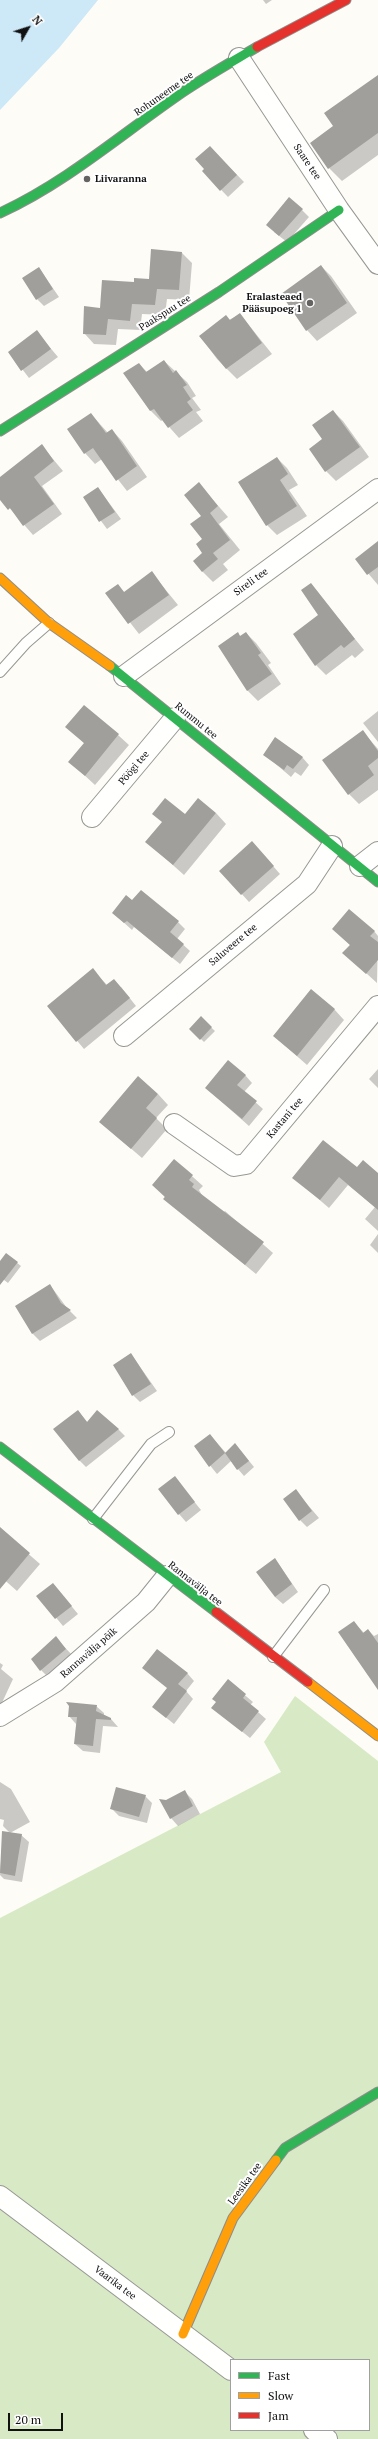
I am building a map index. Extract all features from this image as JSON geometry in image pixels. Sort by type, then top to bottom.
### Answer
[{"type":"street","name":"Rohuneeme tee","points":[[0,213],[88,164],[177,96],[239,58],[346,0]]},
{"type":"street","name":"Saare tee","points":[[239,58],[338,210],[378,264]]},
{"type":"street","name":"Paakspuu tee","points":[[0,431],[220,292],[338,210]]},
{"type":"street","name":"Sireli tee","points":[[124,676],[378,489]]},
{"type":"street","name":"Rummu tee","points":[[0,578],[49,623],[124,676],[378,882]]},
{"type":"street","name":"Pöögi tee","points":[[92,818],[176,718]]},
{"type":"street","name":"Saluveere tee","points":[[124,1036],[307,884],[332,846]]},
{"type":"street","points":[[360,866],[378,852]]},
{"type":"street","name":"Kastani tee","points":[[174,1124],[234,1166],[246,1164],[378,1006]]},
{"type":"street","name":"Rannavälja tee","points":[[0,1447],[378,1736]]},
{"type":"street","name":"Rannavälja põik","points":[[0,1716],[55,1682],[146,1602],[167,1576]]},
{"type":"street","name":"Leesika tee","points":[[183,2334],[233,2218],[285,2148],[378,2092]]},
{"type":"street","name":"Vaarika tee","points":[[0,2196],[230,2369]]},
{"type":"street","points":[[315,2431],[327,2439]]},
{"type":"lane","points":[[0,672],[26,643],[49,623]]},
{"type":"lane","points":[[93,1519],[150,1444],[169,1432]]},
{"type":"lane","points":[[273,1657],[324,1590]]},
{"type":"green space","points":[[295,1696],[378,1761],[378,2439],[0,2439],[0,1918],[281,1772],[264,1742]]},
{"type":"water","points":[[0,0],[98,0],[59,48],[0,110]]},
{"type":"building","points":[[378,75],[378,133],[328,169],[310,143],[333,126],[324,113]]},
{"type":"building","points":[[210,146],[237,175],[220,191],[202,171],[204,169],[195,159]]},
{"type":"building","points":[[289,197],[303,209],[279,236],[266,225]]},
{"type":"building","points":[[151,249],[182,252],[179,290],[157,289],[155,305],[132,304],[130,321],[108,319],[106,335],[83,334],[84,306],[100,308],[102,280],[134,282],[134,278],[149,279]]},
{"type":"building","points":[[321,265],[347,303],[306,331],[281,294]]},
{"type":"building","points":[[39,267],[53,289],[36,300],[22,278]]},
{"type":"building","points":[[240,313],[262,343],[226,369],[199,336],[226,315],[230,320]]},
{"type":"building","points":[[37,330],[51,349],[21,371],[8,352]]},
{"type":"building","points":[[164,360],[173,373],[176,370],[187,385],[183,387],[191,399],[187,402],[193,410],[168,428],[154,409],[150,411],[123,373],[139,363],[146,372]]},
{"type":"building","points":[[333,410],[360,447],[325,472],[309,449],[322,439],[312,425]]},
{"type":"building","points":[[91,413],[106,433],[112,429],[137,466],[116,481],[93,448],[84,454],[67,429]]},
{"type":"building","points":[[42,444],[54,461],[34,477],[54,504],[23,526],[10,508],[8,510],[0,500],[0,477]]},
{"type":"building","points":[[277,457],[288,474],[280,480],[297,506],[266,526],[238,482]]},
{"type":"building","points":[[199,482],[218,506],[210,513],[230,540],[213,553],[218,559],[202,572],[193,561],[202,553],[196,544],[202,539],[190,524],[201,516],[184,495]]},
{"type":"building","points":[[98,487],[115,512],[99,522],[83,497]]},
{"type":"building","points":[[378,541],[378,567],[367,575],[355,559]]},
{"type":"building","points":[[152,571],[169,595],[128,624],[105,593],[118,584],[124,592]]},
{"type":"building","points":[[311,583],[355,639],[344,648],[341,645],[315,666],[293,634],[318,615],[301,590]]},
{"type":"building","points":[[238,632],[240,636],[246,632],[261,653],[258,655],[272,674],[247,691],[218,646]]},
{"type":"building","points":[[84,705],[119,734],[85,776],[68,762],[84,743],[65,727]]},
{"type":"building","points":[[363,730],[378,751],[378,758],[368,766],[374,775],[348,795],[322,760]]},
{"type":"building","points":[[275,737],[303,757],[293,769],[287,765],[284,770],[263,755]]},
{"type":"building","points":[[165,798],[185,814],[198,798],[216,813],[173,865],[145,842],[162,822],[152,814]]},
{"type":"building","points":[[252,841],[274,866],[241,895],[219,871]]},
{"type":"building","points":[[141,890],[179,921],[170,932],[184,944],[172,958],[127,921],[124,923],[112,913],[126,895],[132,900]]},
{"type":"building","points":[[349,909],[375,931],[370,936],[378,942],[378,960],[366,974],[342,953],[350,945],[332,929]]},
{"type":"building","points":[[93,968],[106,985],[114,979],[130,998],[76,1042],[47,1006]]},
{"type":"building","points":[[311,989],[335,1009],[297,1056],[273,1036]]},
{"type":"building","points":[[201,1016],[212,1027],[200,1040],[189,1029]]},
{"type":"building","points":[[228,1060],[246,1075],[237,1085],[257,1101],[242,1119],[205,1088]]},
{"type":"building","points":[[138,1076],[158,1094],[146,1108],[157,1118],[131,1149],[99,1122]]},
{"type":"building","points":[[323,1140],[357,1167],[363,1160],[378,1173],[378,1210],[339,1177],[320,1200],[292,1178]]},
{"type":"building","points":[[174,1159],[193,1175],[189,1180],[194,1184],[192,1187],[264,1242],[245,1265],[163,1199],[165,1197],[152,1185]]},
{"type":"building","points":[[6,1253],[18,1262],[0,1285],[0,1261]]},
{"type":"building","points":[[50,1284],[61,1303],[71,1310],[32,1334],[15,1306]]},
{"type":"building","points":[[131,1353],[151,1384],[132,1396],[113,1365]]},
{"type":"building","points":[[78,1410],[87,1422],[97,1410],[119,1429],[79,1461],[53,1429]]},
{"type":"building","points":[[210,1434],[225,1453],[209,1467],[194,1446]]},
{"type":"building","points":[[235,1443],[249,1461],[237,1470],[225,1453]]},
{"type":"building","points":[[175,1476],[195,1502],[178,1515],[158,1489]]},
{"type":"building","points":[[296,1489],[312,1511],[299,1521],[283,1499]]},
{"type":"building","points":[[0,1527],[30,1553],[0,1589]]},
{"type":"building","points":[[275,1558],[292,1584],[275,1597],[256,1572]]},
{"type":"building","points":[[53,1583],[72,1606],[55,1619],[36,1596]]},
{"type":"building","points":[[354,1621],[363,1633],[368,1629],[378,1643],[378,1690],[338,1632]]},
{"type":"building","points":[[56,1636],[66,1649],[40,1671],[31,1659]]},
{"type":"building","points":[[157,1649],[188,1673],[178,1684],[187,1691],[166,1718],[152,1707],[167,1688],[142,1668]]},
{"type":"building","points":[[228,1679],[246,1694],[243,1698],[259,1711],[242,1732],[211,1708],[216,1702],[212,1699]]},
{"type":"building","points":[[66,1702],[97,1705],[96,1711],[111,1718],[111,1720],[96,1719],[93,1746],[74,1744],[77,1717],[68,1717],[69,1706]]},
{"type":"building","points":[[116,1787],[146,1795],[139,1817],[110,1809]]},
{"type":"building","points":[[185,1790],[193,1806],[170,1819],[159,1799],[166,1800]]},
{"type":"building","points":[[2,1831],[22,1834],[15,1876],[0,1873]]},
{"type":"traffic: fast","points":[[0,213],[24,201],[69,174],[187,89],[257,47]]},
{"type":"traffic: fast","points":[[0,431],[219,292],[339,210]]},
{"type":"traffic: fast","points":[[110,666],[378,882]]},
{"type":"traffic: fast","points":[[0,1447],[216,1612]]},
{"type":"traffic: fast","points":[[276,2160],[285,2148],[378,2092]]},
{"type":"traffic: slow","points":[[0,578],[49,623],[110,666]]},
{"type":"traffic: slow","points":[[308,1682],[378,1736]]},
{"type":"traffic: slow","points":[[183,2334],[233,2218],[276,2160]]},
{"type":"traffic: jam","points":[[257,47],[346,0]]},
{"type":"traffic: jam","points":[[216,1612],[308,1682]]},
{"type":"place","name":"Liivaranna","points":[[87,179]]},
{"type":"place","name":"Eralasteaed Pääsupoeg 1","points":[[310,303]]}]
